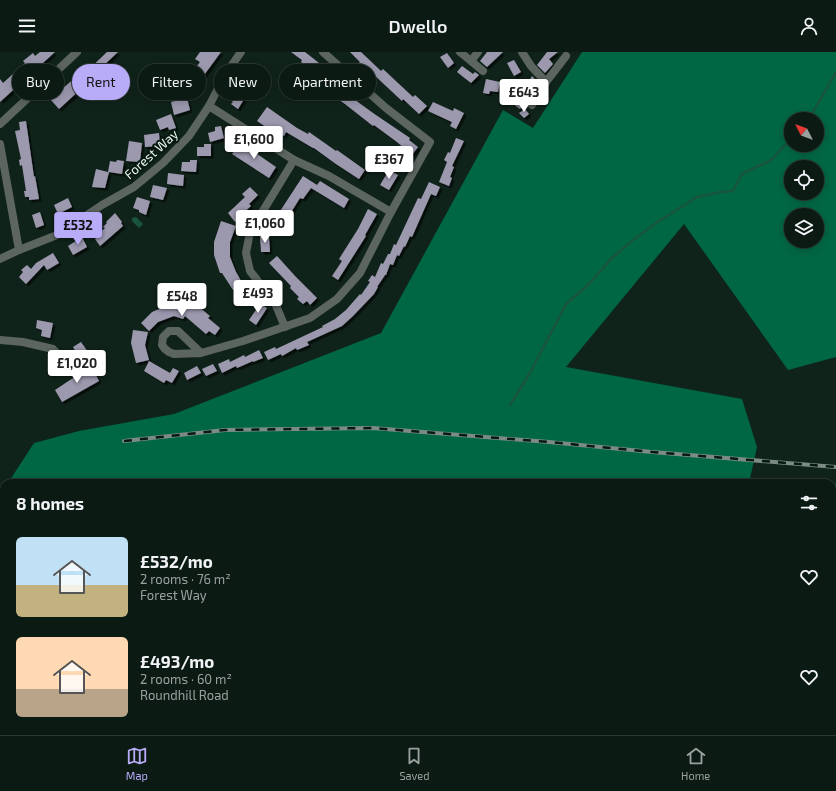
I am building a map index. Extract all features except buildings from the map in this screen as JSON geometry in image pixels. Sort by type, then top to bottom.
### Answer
[{"type":"street","points":[[0,124],[78,52]]},
{"type":"street","name":"Forest Way","points":[[0,259],[57,235],[102,205],[134,187],[163,163],[188,136],[210,106],[225,75],[241,52]]},
{"type":"street","points":[[201,352],[178,331],[169,331],[165,333],[161,341],[162,345],[169,352],[174,354],[201,352],[243,341],[310,318],[337,299],[360,273],[391,212],[430,142],[386,108],[323,52]]},
{"type":"street","points":[[460,52],[483,71]]},
{"type":"street","points":[[471,61],[478,52]]},
{"type":"street","points":[[522,52],[531,66],[546,82]]},
{"type":"street","points":[[532,104],[546,82],[566,56]]},
{"type":"street","points":[[210,106],[294,160],[329,176],[391,212]]},
{"type":"street","points":[[0,144],[19,250]]},
{"type":"street","points":[[285,327],[275,303],[250,271],[246,253],[250,232],[294,160]]},
{"type":"street","points":[[0,340],[23,342],[53,349],[67,364]]},
{"type":"shaded area","points":[[582,52],[836,52],[836,357],[788,370],[684,224],[566,367],[742,399],[757,447],[750,479],[11,479],[34,443],[79,431],[174,414],[381,333],[503,110],[533,128]]},
{"type":"shaded area","points":[[136,217],[143,224],[139,228],[132,221],[132,218]]},
{"type":"waterway","points":[[813,112],[836,72]]},
{"type":"waterway","points":[[510,405],[531,371],[566,304],[589,284],[611,259],[653,225],[697,197],[733,191],[742,174],[771,160],[784,146]]},
{"type":"railway","points":[[124,441],[225,430],[373,428],[836,467]]}]
